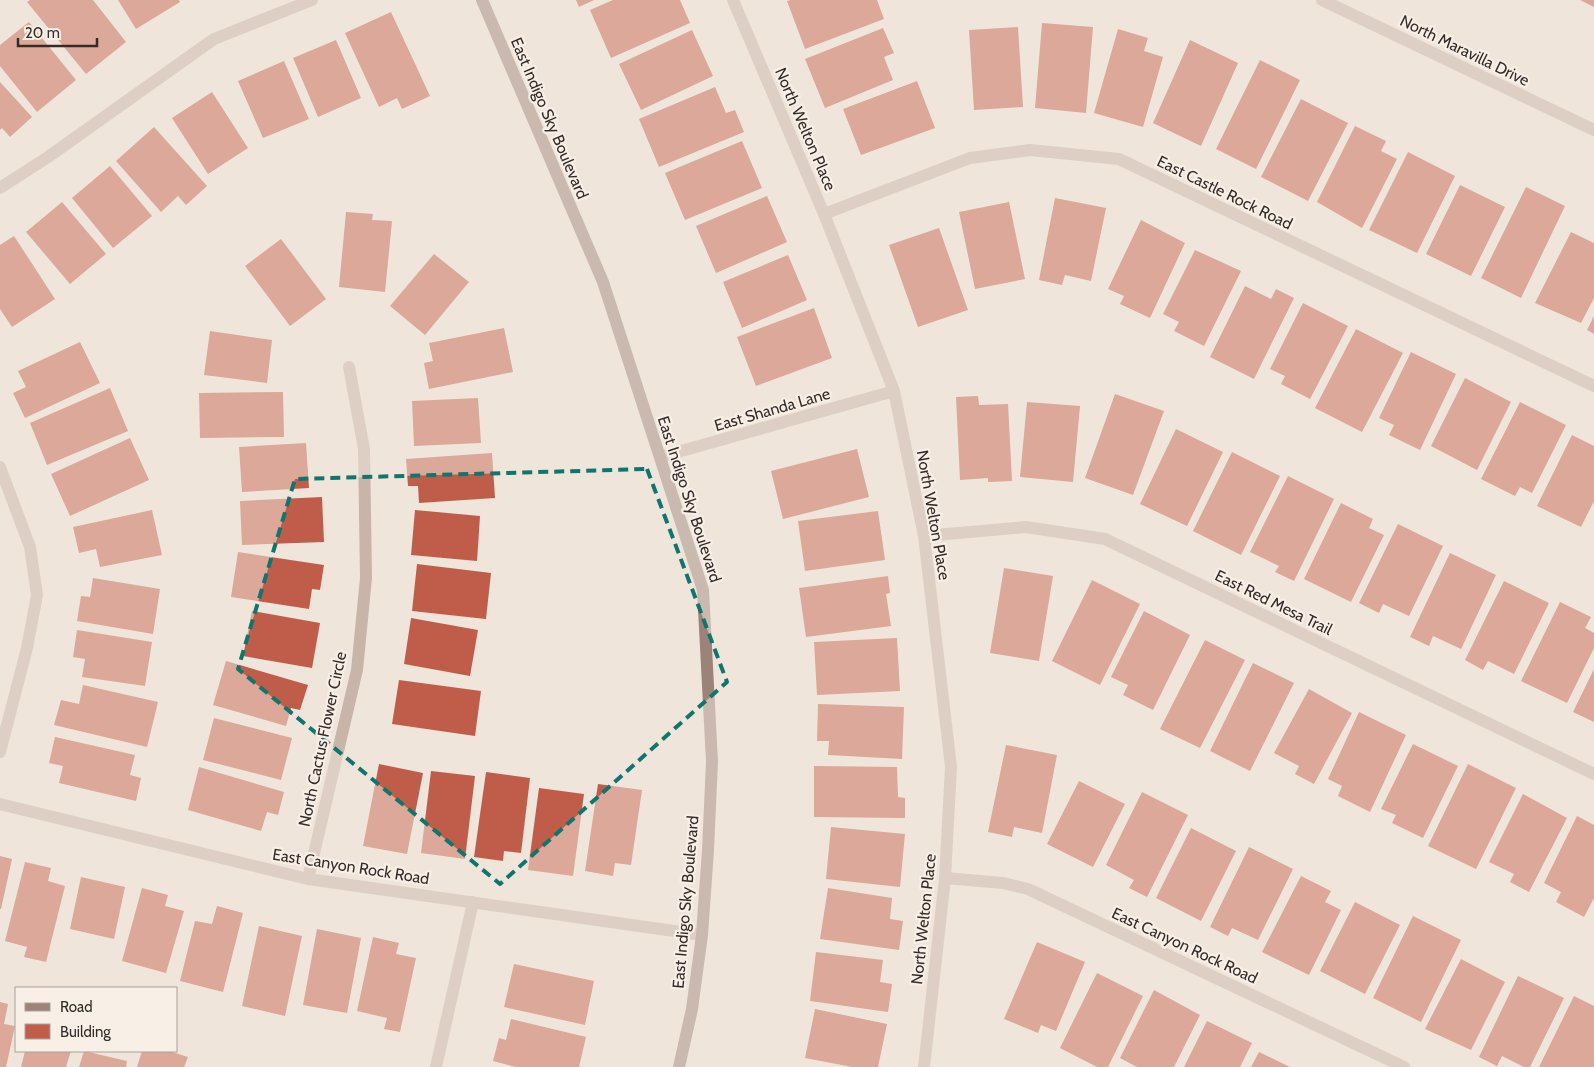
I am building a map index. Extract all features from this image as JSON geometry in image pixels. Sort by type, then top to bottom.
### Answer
[{"type":"street","points":[[0,188],[48,157],[214,39],[312,0]]},
{"type":"street","name":"East Indigo Sky Boulevard","points":[[482,0],[603,282],[703,590],[712,762],[702,935],[692,1009],[678,1067]]},
{"type":"street","name":"North Welton Place","points":[[733,0],[824,214],[894,391],[924,536],[951,767],[945,878],[924,1067]]},
{"type":"street","name":"North Maravilla Drive","points":[[1322,0],[1594,130]]},
{"type":"street","name":"East Castle Rock Road","points":[[824,214],[970,158],[1030,150],[1119,159],[1594,386]]},
{"type":"street","name":"North Cactus Flower Circle","points":[[308,879],[357,670],[366,578],[364,449],[349,367]]},
{"type":"street","name":"East Shanda Lane","points":[[660,457],[894,391]]},
{"type":"street","points":[[0,468],[30,546],[37,595],[27,648],[0,752]]},
{"type":"street","name":"East Red Mesa Trail","points":[[924,536],[1026,526],[1104,538],[1594,774]]},
{"type":"street","name":"East Canyon Rock Road","points":[[0,804],[308,879],[702,935]]},
{"type":"street","name":"East Canyon Rock Road","points":[[945,878],[1003,883],[1028,889],[1404,1067]]},
{"type":"street","points":[[436,1067],[473,902]]},
{"type":"highlighted area","points":[[647,469],[727,682],[500,884],[238,669],[295,479]]},
{"type":"building","points":[[30,0],[93,0],[126,42],[86,74],[27,2]]},
{"type":"building","points":[[118,0],[179,0],[180,2],[136,29]]},
{"type":"building","points":[[576,0],[594,0],[579,7]]},
{"type":"building","points":[[613,0],[680,0],[690,23],[611,58],[590,10]]},
{"type":"building","points":[[877,0],[884,19],[805,49],[787,1]]},
{"type":"building","points":[[1580,0],[1594,0],[1594,7]]},
{"type":"building","points":[[391,12],[430,96],[402,109],[397,98],[379,107],[345,33]]},
{"type":"building","points":[[29,22],[76,80],[37,112],[0,66],[0,45]]},
{"type":"building","points":[[1042,23],[1093,27],[1086,113],[1035,108]]},
{"type":"building","points":[[1018,27],[1023,107],[974,110],[969,30]]},
{"type":"building","points":[[883,28],[894,53],[884,57],[893,80],[825,108],[805,59]]},
{"type":"building","points":[[1118,29],[1148,38],[1144,51],[1163,57],[1143,127],[1094,113]]},
{"type":"building","points":[[692,30],[713,76],[641,110],[619,64]]},
{"type":"building","points":[[336,40],[361,98],[318,117],[293,58]]},
{"type":"building","points":[[1190,40],[1238,63],[1201,146],[1153,123]]},
{"type":"building","points":[[1260,60],[1300,80],[1256,169],[1216,149]]},
{"type":"building","points":[[284,61],[309,119],[263,138],[238,81]]},
{"type":"building","points":[[917,81],[935,128],[861,155],[843,109]]},
{"type":"building","points":[[0,82],[32,117],[10,137],[2,128],[0,130]]},
{"type":"building","points":[[715,87],[726,113],[735,110],[744,132],[659,167],[639,119]]},
{"type":"building","points":[[212,92],[248,148],[208,174],[172,118]]},
{"type":"building","points":[[1301,99],[1348,123],[1308,201],[1261,177]]},
{"type":"building","points":[[1355,126],[1386,141],[1381,151],[1397,159],[1362,228],[1317,202]]},
{"type":"building","points":[[154,127],[207,186],[186,205],[178,196],[161,212],[116,161]]},
{"type":"building","points":[[742,141],[762,188],[685,220],[665,173]]},
{"type":"building","points":[[1408,152],[1455,176],[1417,253],[1369,230]]},
{"type":"building","points":[[110,166],[152,216],[113,248],[72,198]]},
{"type":"building","points":[[1460,185],[1505,207],[1471,276],[1426,254]]},
{"type":"building","points":[[1526,187],[1565,206],[1521,298],[1481,278]]},
{"type":"building","points":[[767,196],[787,242],[716,273],[696,226]]},
{"type":"building","points":[[1055,198],[1106,208],[1091,281],[1065,275],[1062,285],[1039,280]]},
{"type":"building","points":[[62,202],[106,254],[70,284],[26,232]]},
{"type":"building","points":[[1009,202],[1025,279],[975,289],[959,212]]},
{"type":"building","points":[[346,212],[373,214],[372,220],[392,221],[385,292],[339,287]]},
{"type":"building","points":[[1141,220],[1185,243],[1150,318],[1120,304],[1124,296],[1108,289]]},
{"type":"building","points":[[939,228],[968,310],[918,327],[889,245]]},
{"type":"building","points":[[1571,232],[1594,243],[1594,298],[1581,323],[1535,303]]},
{"type":"building","points":[[14,236],[55,299],[12,327],[0,309],[0,245]]},
{"type":"building","points":[[281,239],[326,299],[290,326],[245,266]]},
{"type":"building","points":[[1195,250],[1241,271],[1204,346],[1174,331],[1179,322],[1163,314]]},
{"type":"building","points":[[434,254],[469,282],[425,335],[390,306]]},
{"type":"building","points":[[788,255],[807,300],[742,328],[723,282]]},
{"type":"building","points":[[1245,286],[1271,299],[1276,289],[1294,298],[1254,379],[1210,357]]},
{"type":"building","points":[[1303,303],[1348,326],[1310,399],[1281,384],[1285,376],[1270,369]]},
{"type":"building","points":[[814,308],[832,358],[756,386],[737,337]]},
{"type":"building","points":[[1594,316],[1594,334],[1587,330]]},
{"type":"building","points":[[504,328],[513,372],[429,389],[424,363],[433,361],[429,343]]},
{"type":"building","points":[[1356,329],[1403,353],[1362,432],[1315,408]]},
{"type":"building","points":[[210,331],[272,340],[267,383],[204,375]]},
{"type":"building","points":[[80,342],[100,383],[25,418],[13,393],[26,387],[18,371]]},
{"type":"building","points":[[1411,352],[1456,374],[1420,450],[1389,435],[1394,425],[1379,418]]},
{"type":"building","points":[[1465,378],[1511,402],[1477,470],[1431,446]]},
{"type":"building","points":[[110,388],[128,431],[47,465],[30,423]]},
{"type":"building","points":[[283,392],[284,437],[200,438],[199,393]]},
{"type":"building","points":[[1115,394],[1164,411],[1133,495],[1085,478]]},
{"type":"building","points":[[978,396],[979,405],[1008,404],[1012,481],[988,482],[988,478],[960,480],[956,397]]},
{"type":"building","points":[[478,398],[481,443],[414,446],[412,401]]},
{"type":"building","points":[[1027,402],[1080,406],[1073,482],[1020,477]]},
{"type":"building","points":[[1520,402],[1566,425],[1532,493],[1520,487],[1515,496],[1481,479]]},
{"type":"building","points":[[1176,429],[1223,452],[1187,526],[1140,504]]},
{"type":"building","points":[[1572,435],[1594,446],[1594,501],[1581,527],[1537,506]]},
{"type":"building","points":[[130,438],[149,480],[70,516],[51,474]]},
{"type":"building","points":[[306,443],[309,488],[242,492],[239,447]]},
{"type":"building","points":[[857,449],[869,497],[783,519],[771,471]]},
{"type":"building","points":[[1232,452],[1280,476],[1241,555],[1193,531]]},
{"type":"building","points":[[492,453],[495,498],[419,503],[418,486],[408,486],[406,459]]},
{"type":"building","points":[[1288,476],[1334,499],[1294,581],[1275,572],[1279,566],[1250,552]]},
{"type":"building","points":[[322,497],[324,542],[242,545],[240,501]]},
{"type":"building","points":[[1341,503],[1373,519],[1369,528],[1384,535],[1351,602],[1304,579]]},
{"type":"building","points":[[152,510],[162,555],[100,567],[96,549],[79,553],[73,527]]},
{"type":"building","points":[[415,510],[480,516],[477,561],[411,555]]},
{"type":"building","points":[[878,511],[885,560],[805,571],[798,521]]},
{"type":"building","points":[[1398,524],[1443,546],[1409,616],[1383,604],[1379,613],[1359,603]]},
{"type":"building","points":[[238,552],[324,565],[320,590],[312,589],[309,609],[231,597]]},
{"type":"building","points":[[1450,553],[1496,575],[1461,649],[1433,636],[1429,646],[1410,637]]},
{"type":"building","points":[[417,564],[491,573],[486,619],[412,611]]},
{"type":"building","points":[[1004,568],[1053,576],[1039,661],[990,653]]},
{"type":"building","points":[[888,576],[890,593],[886,594],[891,626],[806,637],[799,588]]},
{"type":"building","points":[[93,578],[160,589],[153,634],[77,621],[81,596],[90,597]]},
{"type":"building","points":[[1092,580],[1140,604],[1100,685],[1052,661]]},
{"type":"building","points":[[1504,581],[1549,603],[1514,674],[1488,661],[1483,670],[1465,660]]},
{"type":"building","points":[[1560,602],[1591,617],[1585,628],[1594,633],[1594,648],[1567,703],[1521,681]]},
{"type":"building","points":[[252,611],[320,623],[312,668],[243,656]]},
{"type":"building","points":[[1144,611],[1190,635],[1153,710],[1123,695],[1128,685],[1111,677]]},
{"type":"building","points":[[411,618],[478,630],[470,676],[404,664]]},
{"type":"building","points":[[77,630],[152,642],[145,686],[82,677],[85,659],[73,657]]},
{"type":"building","points":[[897,638],[900,691],[817,695],[814,642]]},
{"type":"building","points":[[1205,640],[1245,660],[1200,748],[1160,729]]},
{"type":"building","points":[[226,661],[308,685],[300,710],[291,708],[286,726],[213,705]]},
{"type":"building","points":[[1253,663],[1294,683],[1250,771],[1210,751]]},
{"type":"building","points":[[1594,669],[1594,722],[1573,712]]},
{"type":"building","points":[[399,680],[481,691],[475,736],[392,724]]},
{"type":"building","points":[[83,685],[158,702],[147,747],[54,725],[61,700],[79,704]]},
{"type":"building","points":[[1309,689],[1352,713],[1314,784],[1295,774],[1299,766],[1274,753]]},
{"type":"building","points":[[818,704],[904,707],[902,759],[828,755],[829,741],[817,741]]},
{"type":"building","points":[[1359,712],[1406,735],[1370,812],[1338,796],[1342,786],[1328,779]]},
{"type":"building","points":[[214,718],[292,738],[281,780],[203,760]]},
{"type":"building","points":[[55,737],[135,755],[130,775],[141,778],[136,801],[59,783],[63,766],[49,763]]},
{"type":"building","points":[[1413,744],[1458,766],[1423,838],[1392,823],[1396,815],[1381,809]]},
{"type":"building","points":[[1006,745],[1057,755],[1042,833],[1014,827],[1012,837],[988,832]]},
{"type":"building","points":[[379,764],[423,773],[407,854],[363,846]]},
{"type":"building","points":[[1468,764],[1516,788],[1476,869],[1428,846]]},
{"type":"building","points":[[814,766],[897,767],[898,797],[905,798],[905,818],[814,817]]},
{"type":"building","points":[[199,767],[284,792],[278,815],[267,812],[261,831],[188,810]]},
{"type":"building","points":[[431,771],[475,776],[465,859],[421,853]]},
{"type":"building","points":[[486,772],[530,778],[521,853],[504,851],[503,861],[474,857]]},
{"type":"building","points":[[1079,781],[1125,804],[1093,867],[1047,844]]},
{"type":"building","points":[[598,784],[642,790],[631,865],[615,863],[613,876],[585,871]]},
{"type":"building","points":[[539,788],[584,794],[573,876],[528,870]]},
{"type":"building","points":[[1142,792],[1188,815],[1147,897],[1129,888],[1134,880],[1106,865]]},
{"type":"building","points":[[1523,794],[1567,818],[1529,892],[1510,882],[1514,874],[1489,862]]},
{"type":"building","points":[[1577,816],[1594,825],[1594,898],[1584,917],[1556,902],[1561,892],[1544,883]]},
{"type":"building","points":[[831,827],[905,834],[900,887],[826,879]]},
{"type":"building","points":[[1191,828],[1236,851],[1201,921],[1156,898]]},
{"type":"building","points":[[1249,847],[1293,869],[1258,940],[1232,928],[1228,936],[1210,927]]},
{"type":"building","points":[[0,856],[12,859],[1,909],[0,909]]},
{"type":"building","points":[[25,862],[51,868],[48,881],[65,886],[46,962],[24,957],[27,947],[5,941]]},
{"type":"building","points":[[1301,876],[1331,891],[1325,902],[1341,910],[1309,975],[1262,952]]},
{"type":"building","points":[[81,877],[125,887],[114,939],[70,929]]},
{"type":"building","points":[[142,888],[168,895],[165,906],[184,911],[166,973],[122,961]]},
{"type":"building","points":[[828,888],[892,898],[890,919],[903,921],[899,950],[820,939]]},
{"type":"building","points":[[1355,902],[1400,925],[1365,994],[1320,971]]},
{"type":"building","points":[[217,906],[243,913],[223,992],[180,981],[195,921],[212,924]]},
{"type":"building","points":[[1413,916],[1461,940],[1421,1022],[1373,998]]},
{"type":"building","points":[[259,926],[302,936],[285,1016],[242,1006]]},
{"type":"building","points":[[317,929],[361,938],[347,1013],[303,1005]]},
{"type":"building","points":[[373,937],[399,943],[396,954],[416,958],[400,1032],[384,1029],[387,1018],[357,1011]]},
{"type":"building","points":[[1037,942],[1085,962],[1056,1031],[1041,1025],[1038,1033],[1004,1019]]},
{"type":"building","points":[[816,952],[883,960],[880,982],[892,984],[888,1012],[810,1001]]},
{"type":"building","points":[[1461,959],[1505,982],[1471,1050],[1425,1029]]},
{"type":"building","points":[[514,964],[594,981],[585,1025],[504,1007]]},
{"type":"building","points":[[1097,973],[1143,996],[1108,1067],[1097,1067],[1060,1048]]},
{"type":"building","points":[[1518,976],[1564,998],[1530,1067],[1524,1067],[1502,1056],[1497,1066],[1479,1057]]},
{"type":"building","points":[[1154,990],[1200,1015],[1174,1067],[1137,1067],[1120,1058]]},
{"type":"building","points":[[1574,996],[1594,1006],[1594,1067],[1539,1067]]},
{"type":"building","points":[[0,1002],[8,1004],[4,1024],[15,1026],[6,1067],[0,1067]]},
{"type":"building","points":[[815,1009],[887,1024],[878,1067],[852,1067],[805,1058]]},
{"type":"building","points":[[511,1019],[586,1037],[579,1067],[516,1067],[493,1061],[499,1038],[506,1040]]},
{"type":"building","points":[[1207,1021],[1252,1043],[1240,1067],[1184,1067]]},
{"type":"building","points":[[25,1052],[71,1052],[66,1067],[21,1067]]},
{"type":"building","points":[[84,1052],[127,1061],[126,1067],[79,1067]]},
{"type":"building","points":[[142,1052],[172,1052],[188,1057],[184,1067],[137,1067]]},
{"type":"building","points":[[1259,1052],[1290,1067],[1251,1067]]}]
